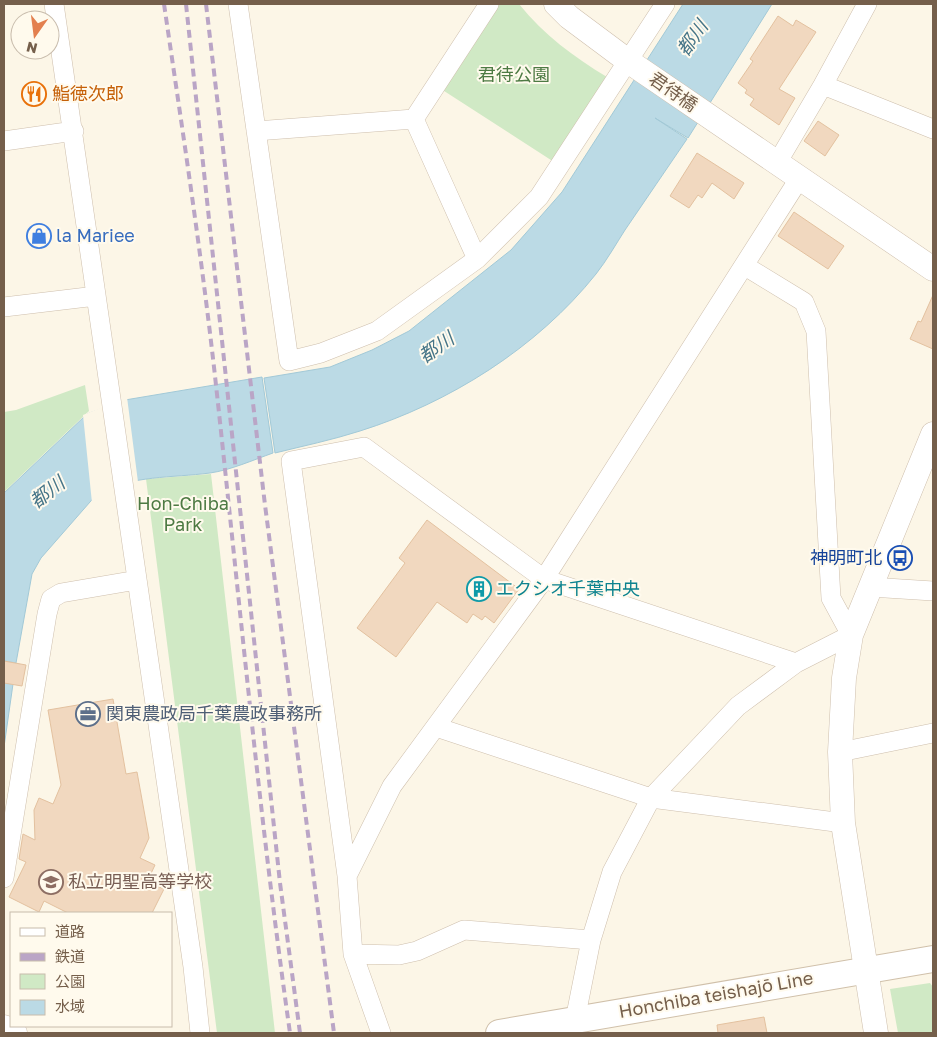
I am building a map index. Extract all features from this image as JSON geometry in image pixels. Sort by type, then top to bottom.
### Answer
[{"type":"main road","name":"Honchiba teishajō Line","points":[[499,1033],[867,969],[932,961]]},
{"type":"street","points":[[54,4],[74,131],[193,967],[200,1033]]},
{"type":"street","points":[[238,4],[289,361],[320,353],[377,331],[477,259],[539,197],[665,4]]},
{"type":"street","points":[[414,119],[489,4]]},
{"type":"street","name":"君待橋","points":[[556,4],[628,61],[933,269]]},
{"type":"street","points":[[777,163],[823,85],[867,4]]},
{"type":"street","points":[[823,85],[933,129]]},
{"type":"street","points":[[256,131],[414,119]]},
{"type":"street","points":[[414,119],[477,259]]},
{"type":"street","points":[[4,141],[74,131]]},
{"type":"street","points":[[346,876],[392,786],[544,579],[799,179]]},
{"type":"street","points":[[745,266],[804,302],[816,331],[831,598],[851,635]]},
{"type":"street","points":[[4,307],[96,296]]},
{"type":"street","points":[[876,1033],[842,823],[840,752],[844,678],[851,635],[932,438]]},
{"type":"street","points":[[381,1033],[353,954],[346,876],[291,461],[364,447],[544,579],[796,663]]},
{"type":"street","points":[[4,878],[9,857],[47,614],[52,599],[61,593],[137,580]]},
{"type":"street","points":[[870,587],[933,591]]},
{"type":"street","points":[[575,1020],[591,940],[612,872],[651,798],[738,706],[796,663],[851,635]]},
{"type":"street","points":[[436,727],[651,798],[842,823]]},
{"type":"street","points":[[840,752],[933,733]]},
{"type":"street","points":[[353,954],[399,955],[417,950],[464,930],[591,940]]},
{"type":"street","points":[[4,1027],[15,1033]]},
{"type":"green space","name":"君待公園","points":[[499,4],[519,4],[560,45],[607,77],[554,162],[441,89]]},
{"type":"green space","points":[[85,385],[89,411],[4,492],[4,412],[16,410]]},
{"type":"green space","name":"Hon-Chiba Park","points":[[211,474],[275,1033],[217,1033],[146,479]]},
{"type":"green space","points":[[930,983],[933,987],[933,1033],[898,1033],[890,989]]},
{"type":"water","name":"都川","points":[[683,4],[772,4],[688,138],[655,118],[687,139],[608,258],[573,301],[519,349],[458,389],[426,405],[360,431],[275,453],[264,378],[330,367],[372,350],[409,331],[511,250],[562,192]]},
{"type":"water","name":"都川","points":[[262,377],[273,453],[218,472],[138,480],[124,483],[97,494],[41,558],[32,574],[16,663],[4,661],[4,493],[87,414],[125,400]]},
{"type":"water","points":[[4,683],[13,684],[4,747]]},
{"type":"pier","points":[[127,397],[138,482],[110,490],[99,496],[92,503],[83,415]]},
{"type":"building","points":[[778,16],[793,26],[796,20],[816,32],[779,89],[795,98],[779,125],[750,105],[754,99],[745,93],[747,90],[738,83],[753,61],[750,59]]},
{"type":"building","points":[[818,121],[839,135],[825,156],[804,141]]},
{"type":"building","points":[[697,153],[744,183],[734,199],[712,183],[702,198],[698,195],[689,208],[670,196]]},
{"type":"building","points":[[794,212],[844,246],[828,269],[778,236]]},
{"type":"building","points":[[933,295],[933,349],[910,339],[918,321],[921,322]]},
{"type":"building","name":"エクシオ千葉中央","points":[[427,520],[519,589],[494,623],[485,616],[482,620],[473,614],[467,623],[437,602],[396,657],[357,628],[405,563],[399,558]]},
{"type":"building","points":[[4,661],[26,665],[22,686],[4,683]]},
{"type":"building","points":[[113,699],[126,774],[137,772],[149,838],[140,858],[155,865],[147,882],[164,889],[152,912],[66,912],[44,901],[39,912],[9,897],[26,862],[19,859],[23,834],[35,840],[34,810],[39,798],[53,804],[61,785],[48,710]]},
{"type":"building","points":[[764,1017],[767,1033],[718,1033],[717,1025]]},
{"type":"railway","points":[[164,4],[210,329],[259,787],[290,1033]]},
{"type":"railway","points":[[186,4],[280,883],[300,1033]]},
{"type":"railway","points":[[206,4],[265,505],[334,1033]]},
{"type":"place","name":"鮨徳次郎","points":[[34,94]]},
{"type":"place","name":"la Mariee","points":[[39,236]]},
{"type":"place","name":"神明町北","points":[[900,558]]},
{"type":"place","name":"エクシオ千葉中央","points":[[479,589]]},
{"type":"place","name":"関東農政局千葉農政事務所","points":[[88,714]]},
{"type":"place","name":"私立明聖高等学校","points":[[51,882]]}]
